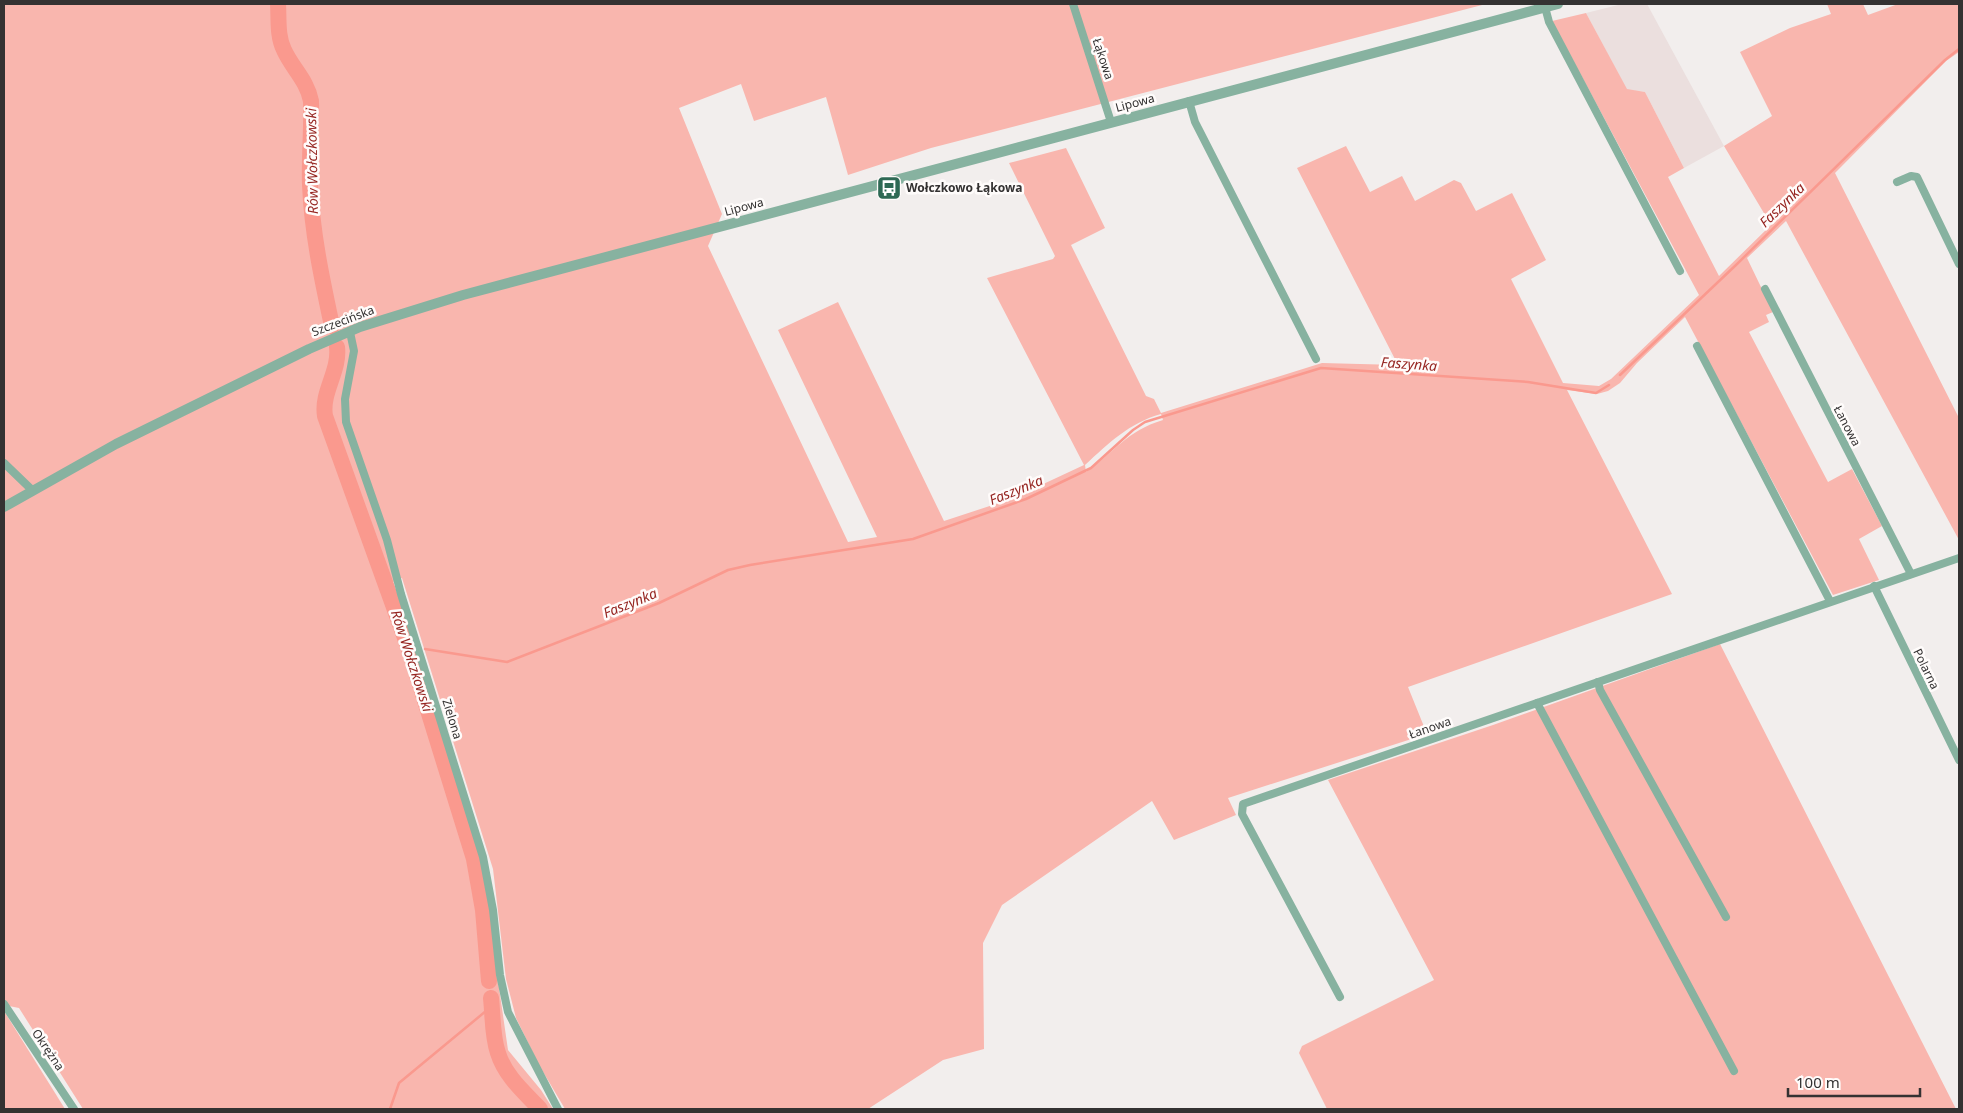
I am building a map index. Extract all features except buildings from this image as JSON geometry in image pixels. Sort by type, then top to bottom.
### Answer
[{"type":"street","name":"Łąkowa","points":[[1073,4],[1111,122]]},
{"type":"street","name":"Lipowa","points":[[718,227],[1558,4]]},
{"type":"street","points":[[1545,7],[1549,22],[1680,271]]},
{"type":"street","points":[[1189,101],[1199,131],[1316,359]]},
{"type":"street","points":[[1897,182],[1911,176],[1917,177],[1959,264]]},
{"type":"street","name":"Szczecińska","points":[[4,507],[89,458],[309,349],[350,332],[447,299],[718,227]]},
{"type":"street","name":"Łanowa","points":[[1764,289],[1911,574]]},
{"type":"street","name":"Zielona","points":[[350,332],[354,351],[345,399],[346,422],[387,540],[404,603],[483,857],[493,910],[500,976],[508,1012],[558,1109]]},
{"type":"street","points":[[1697,346],[1830,601]]},
{"type":"street","points":[[4,463],[32,490]]},
{"type":"street","name":"Łanowa","points":[[1340,998],[1242,814],[1243,804],[1959,558]]},
{"type":"street","name":"Polarna","points":[[1874,586],[1959,760]]},
{"type":"street","points":[[1598,682],[1600,690],[1726,916]]},
{"type":"street","points":[[1537,702],[1734,1071]]},
{"type":"street","name":"Okrężna","points":[[4,1004],[74,1109]]},
{"type":"shaded area","points":[[4,4],[1486,4],[931,148],[848,175],[826,97],[754,121],[741,84],[679,108],[722,214],[708,246],[848,542],[877,537],[778,330],[838,302],[944,521],[1011,499],[1084,465],[987,278],[1053,259],[1055,256],[1009,163],[1066,148],[1105,228],[1071,245],[1146,396],[1154,399],[1161,413],[1322,363],[1398,365],[1297,168],[1346,146],[1370,192],[1402,176],[1415,201],[1454,180],[1461,183],[1476,211],[1512,193],[1546,260],[1511,279],[1563,383],[1599,386],[1611,379],[1699,295],[1552,21],[1586,13],[1627,89],[1645,92],[1684,168],[1668,177],[1719,276],[1771,225],[1724,146],[1772,116],[1740,52],[1790,28],[1831,14],[1827,4],[1863,4],[1868,15],[1898,4],[1959,4],[1959,52],[1946,61],[1835,173],[1959,418],[1959,540],[1786,221],[1747,258],[1773,312],[1766,315],[1769,322],[1749,332],[1828,482],[1852,469],[1882,526],[1859,539],[1879,580],[1833,595],[1685,317],[1637,363],[1620,383],[1608,391],[1597,394],[1567,390],[1672,594],[1408,687],[1427,734],[1228,798],[1236,815],[1174,840],[1152,801],[1002,905],[983,943],[984,1049],[943,1060],[868,1109],[565,1109],[539,1065],[516,1018],[506,979],[493,869],[402,578],[391,583],[483,877],[508,1050],[541,1090],[553,1109],[83,1109],[19,1008],[4,1005]],"holes":[[[1161,414],[1163,420],[1130,436],[1086,472],[1085,465],[1129,428]]]},
{"type":"shaded area","points":[[1622,4],[1647,4],[1724,146],[1684,168],[1645,92],[1627,90],[1586,13]]},
{"type":"shaded area","points":[[1720,644],[1956,1109],[1327,1109],[1299,1053],[1302,1046],[1434,980],[1328,780],[1493,725]]},
{"type":"shaded area","points":[[4,1011],[65,1109],[4,1109]]},
{"type":"waterway","name":"Rów Wołczkowski","points":[[278,4],[279,33],[282,45],[303,80],[311,101],[311,203],[318,256],[332,326]]},
{"type":"waterway","name":"Faszynka","points":[[1620,375],[1736,265],[1945,60],[1959,49]]},
{"type":"waterway","name":"Rów Wołczkowski","points":[[337,347],[336,365],[324,407],[325,416],[409,649],[474,859],[483,910],[489,981]]},
{"type":"waterway","name":"Faszynka","points":[[425,649],[507,662],[659,603],[728,570],[913,539],[1026,499],[1091,468],[1133,430],[1145,422],[1321,368],[1528,382],[1596,393],[1609,385]]},
{"type":"waterway","name":"Faszynka","points":[[409,649],[415,650]]},
{"type":"waterway","name":"Rów Wołczkowski","points":[[491,998],[495,1040],[501,1061],[516,1083],[540,1109]]},
{"type":"waterway","points":[[390,1109],[399,1083],[492,1006]]},
{"type":"place","name":"Wołczkowo Łąkowa","points":[[889,188]]}]
